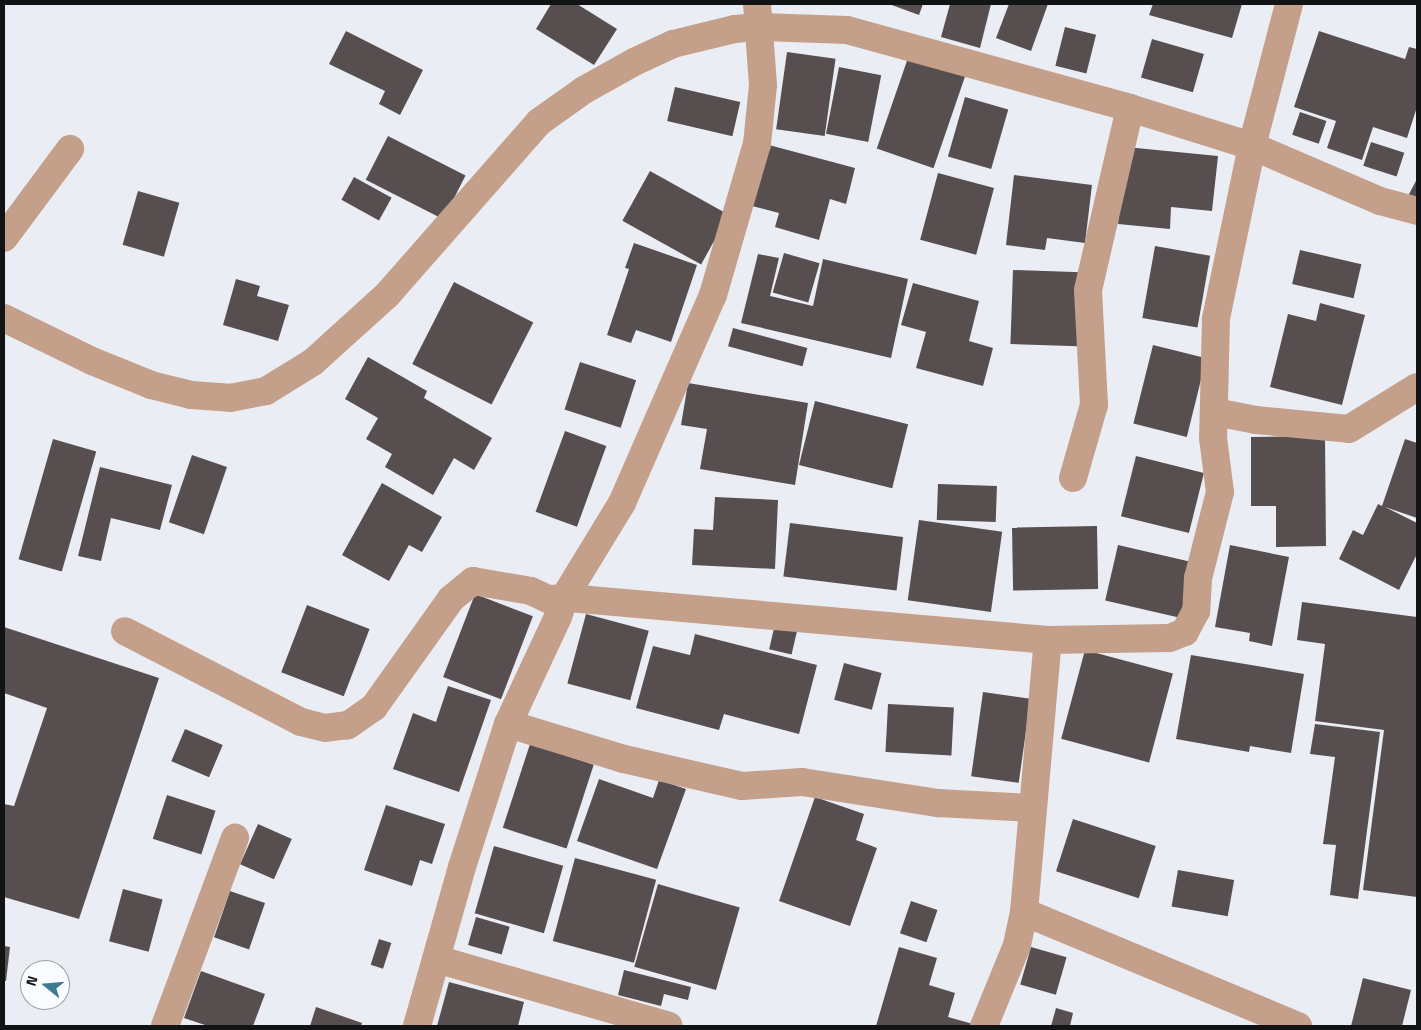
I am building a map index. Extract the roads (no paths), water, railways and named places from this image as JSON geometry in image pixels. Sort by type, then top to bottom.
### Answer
[{"type":"street","points":[[125,631],[302,722],[325,728],[348,725],[374,707],[451,599],[473,581],[531,591],[548,599],[564,598],[1048,640],[1169,638],[1184,632],[1196,611],[1198,578],[1220,492],[1214,447],[1216,319],[1252,146],[1289,4]]},
{"type":"street","points":[[4,318],[92,361],[151,385],[191,396],[230,398],[266,390],[313,362],[387,295],[539,122],[584,90],[673,44],[735,29],[758,15],[847,30],[1130,108],[1252,146],[1380,201],[1417,211]]},
{"type":"street","points":[[416,1026],[462,867],[508,724],[558,617],[564,598],[622,504],[713,295],[757,144],[763,85],[758,15]]},
{"type":"street","points":[[1073,478],[1094,405],[1088,290],[1130,108]]},
{"type":"street","points":[[4,238],[70,149]]},
{"type":"street","points":[[1215,412],[1256,420],[1349,429],[1417,387]]},
{"type":"street","points":[[984,1026],[1017,945],[1024,912],[1031,808],[1048,660],[1048,640]]},
{"type":"street","points":[[508,724],[624,759],[742,786],[802,782],[938,803],[1031,808]]},
{"type":"street","points":[[165,1026],[235,838]]},
{"type":"street","points":[[1024,912],[1298,1026]]},
{"type":"street","points":[[436,959],[669,1026]]}]
